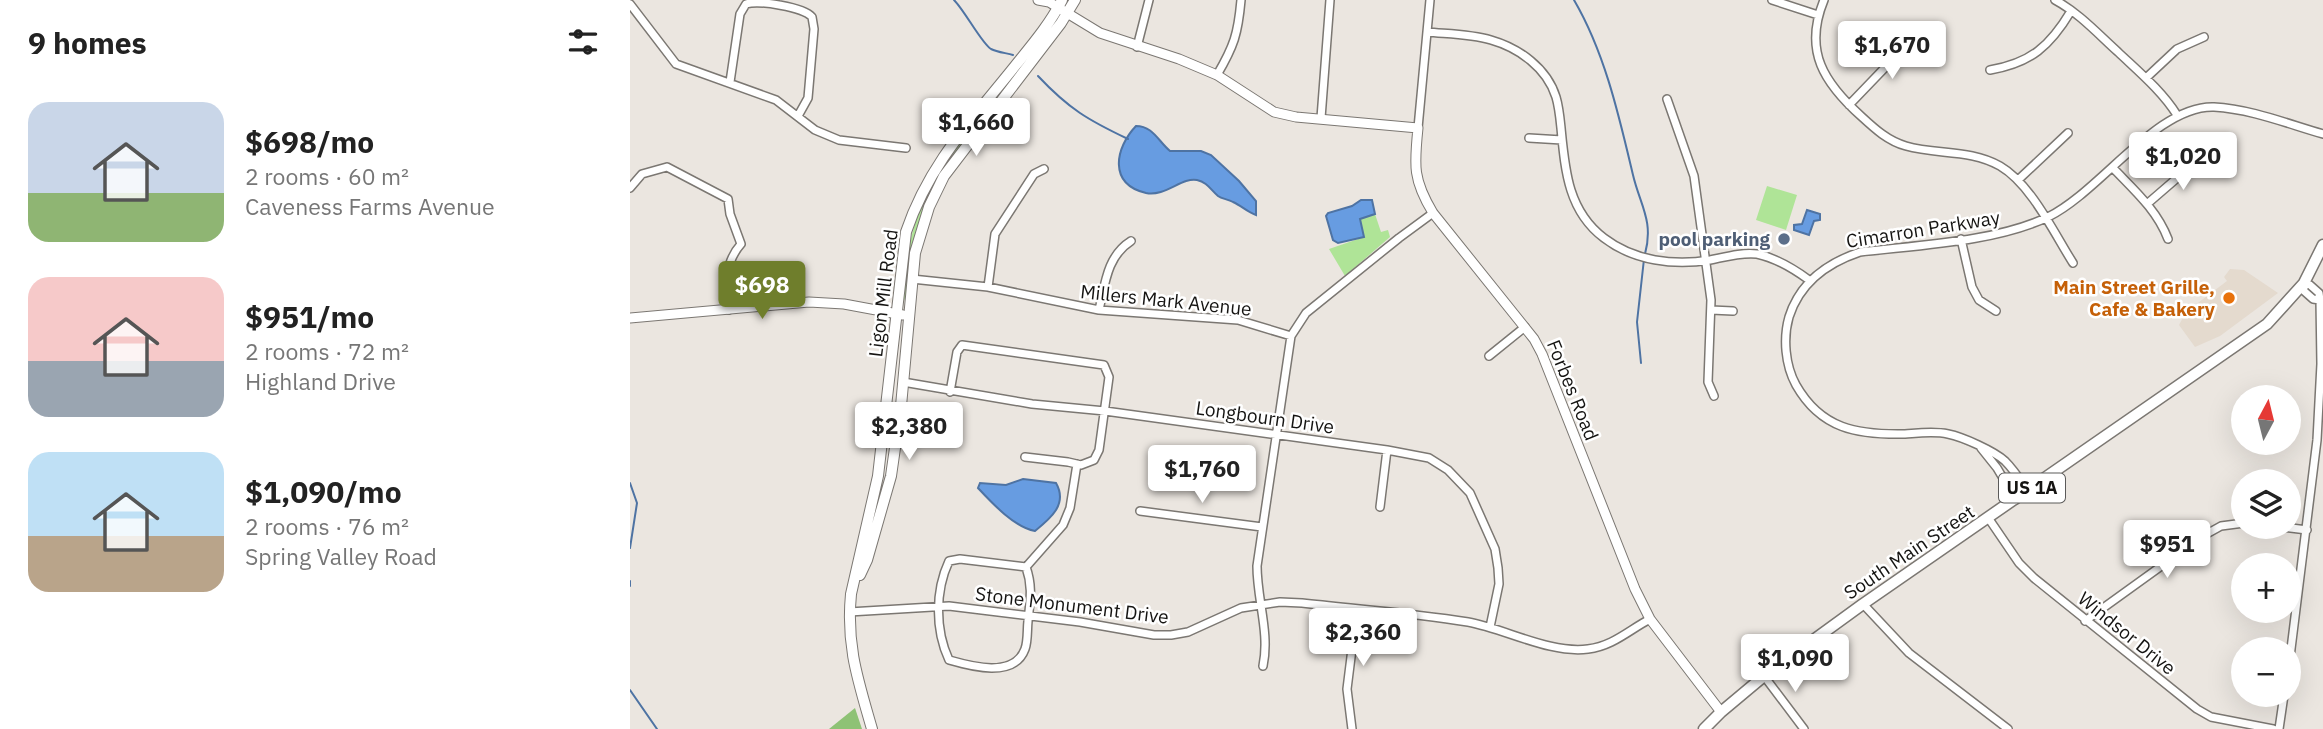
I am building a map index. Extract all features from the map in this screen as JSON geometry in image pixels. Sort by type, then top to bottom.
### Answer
[{"type":"main road","name":"Ligon Mill Road","points":[[851,594],[867,560],[891,476],[912,279],[918,241],[929,207],[944,176],[1058,6],[1075,0]]},
{"type":"main road","name":"Ligon Mill Road","points":[[873,729],[857,681],[849,634],[849,612],[878,476],[906,232],[929,178],[951,144],[1045,30],[1058,6]]},
{"type":"main road","name":"South Main Street","points":[[1704,729],[1764,676],[1863,604],[2267,324],[2304,284],[2323,245]]},
{"type":"street","points":[[1038,0],[1058,6],[1100,33],[1179,59],[1217,75],[1274,112],[1296,117],[1418,128]]},
{"type":"street","points":[[1137,47],[1149,0]]},
{"type":"street","points":[[1217,75],[1233,47],[1238,31],[1241,0]]},
{"type":"street","points":[[1321,118],[1330,0]]},
{"type":"street","name":"Forbes Road","points":[[1430,0],[1415,158],[1416,178],[1421,194],[1433,214],[1525,327],[1542,354],[1622,561],[1650,619],[1721,712]]},
{"type":"street","points":[[1772,0],[1818,15]]},
{"type":"street","points":[[1824,0],[1818,15],[1818,50],[1821,65],[1838,95],[1891,140],[1905,146],[1968,154],[2000,166],[2018,180],[2073,263]]},
{"type":"street","points":[[2055,0],[2082,19],[2146,78],[2177,115]]},
{"type":"street","points":[[730,82],[740,14],[746,4],[757,1],[803,10],[812,17],[814,29],[808,98],[798,116]]},
{"type":"street","points":[[630,4],[676,64],[776,100],[815,130],[839,140],[906,148]]},
{"type":"street","points":[[1990,70],[2033,56],[2055,35],[2071,11]]},
{"type":"street","points":[[1427,32],[1488,39],[1509,46],[1533,62],[1548,79],[1556,97],[1566,176],[1573,199],[1585,219],[1604,238],[1647,259],[1675,263],[1756,254],[1796,270],[1809,280]]},
{"type":"street","points":[[1849,106],[1899,53],[1907,36]]},
{"type":"street","points":[[2146,78],[2177,49],[2204,37]]},
{"type":"street","points":[[1667,99],[1682,136],[1693,176],[1706,260],[1710,310],[1708,382],[1714,396]]},
{"type":"street","name":"Cimarron Parkway","points":[[2028,491],[2005,462],[1947,434],[1863,432],[1840,425],[1816,413],[1791,377],[1786,335],[1790,315],[1809,280],[1840,259],[1860,253],[2008,232],[2045,218],[2068,207],[2177,115],[2211,107],[2235,109],[2323,134]]},
{"type":"street","points":[[2018,180],[2068,133]]},
{"type":"street","points":[[1529,138],[1562,140]]},
{"type":"street","points":[[2147,204],[2192,166],[2206,160]]},
{"type":"street","points":[[630,187],[642,174],[667,167],[728,199],[730,214],[741,244],[731,257],[727,270],[729,310]]},
{"type":"street","points":[[2113,168],[2147,204],[2162,224],[2168,239]]},
{"type":"street","points":[[988,287],[995,233],[1034,174],[1044,169]]},
{"type":"street","points":[[1263,666],[1266,651],[1257,566],[1291,336],[1306,313],[1398,237],[1433,214]]},
{"type":"street","points":[[1961,239],[1972,287],[1979,300],[1996,311]]},
{"type":"street","points":[[1099,310],[1113,257],[1131,241]]},
{"type":"street","name":"Millers Mark Avenue","points":[[912,279],[988,287],[1099,310],[1238,320],[1291,336]]},
{"type":"street","points":[[2293,637],[2317,440],[2322,364],[2322,301],[2314,299],[2304,291],[2304,284]]},
{"type":"street","points":[[630,318],[809,302],[844,304],[909,316]]},
{"type":"street","points":[[1710,310],[1733,311]]},
{"type":"street","points":[[1489,356],[1525,327]]},
{"type":"street","points":[[950,392],[957,352],[962,345],[1104,365],[1109,377],[1099,450],[1094,460],[1082,465],[1025,457]]},
{"type":"street","name":"Longbourn Drive","points":[[903,382],[1032,404],[1105,411],[1429,458],[1448,470],[1470,493],[1491,539],[1499,584],[1490,627]]},
{"type":"street","name":"Cimarron Parkway","points":[[1980,448],[1997,468],[2015,499]]},
{"type":"street","points":[[1380,507],[1387,450]]},
{"type":"street","points":[[1026,567],[1063,525],[1070,508],[1077,464]]},
{"type":"street","points":[[1140,511],[1262,527]]},
{"type":"street","name":"Windsor Drive","points":[[1989,519],[2026,571],[2197,709],[2211,717],[2273,729]]},
{"type":"street","points":[[2085,621],[2203,536],[2231,525]]},
{"type":"street","points":[[2301,529],[2306,530]]},
{"type":"street","points":[[960,559],[1026,567],[1032,584],[1025,649],[1006,666],[984,667],[949,660],[940,634],[938,617],[949,561],[960,559]]},
{"type":"street","name":"Stone Monument Drive","points":[[849,612],[940,606],[1029,615],[1154,635],[1171,635],[1188,632],[1241,608],[1259,604],[1302,603],[1490,627],[1557,648],[1581,649],[1604,645],[1650,619]]},
{"type":"street","points":[[1863,604],[1909,653],[2008,729]]},
{"type":"street","points":[[1352,729],[1348,689],[1357,609]]},
{"type":"street","points":[[1764,676],[1804,729]]},
{"type":"street","points":[[2279,729],[2282,707]]},
{"type":"shaded area","points":[[2230,269],[2244,270],[2278,293],[2220,336],[2195,347],[2179,325],[2186,312],[2227,281],[2224,277]]},
{"type":"green space","points":[[1008,79],[998,100],[946,166],[909,269],[903,303],[911,237],[919,211],[957,144]]},
{"type":"green space","points":[[1767,186],[1797,195],[1786,230],[1756,220]]},
{"type":"green space","points":[[1375,214],[1381,232],[1388,230],[1390,237],[1345,276],[1329,249],[1364,237],[1360,219]]},
{"type":"green space","points":[[855,708],[862,729],[829,729]]},
{"type":"water","points":[[1136,126],[1147,128],[1170,151],[1201,151],[1211,155],[1256,201],[1256,215],[1220,197],[1206,184],[1197,180],[1185,181],[1167,190],[1153,193],[1146,193],[1125,182],[1119,164],[1120,154],[1123,144]]},
{"type":"water","points":[[1361,200],[1372,200],[1375,214],[1360,219],[1364,237],[1338,243],[1333,240],[1326,216],[1328,213],[1352,206]]},
{"type":"water","points":[[1807,210],[1820,214],[1820,220],[1814,221],[1809,235],[1794,230],[1794,225],[1802,224]]},
{"type":"water","points":[[1023,479],[1056,483],[1059,491],[1056,510],[1035,531],[1011,520],[978,488],[980,483],[1006,485]]},
{"type":"waterway","points":[[954,0],[987,46],[1013,55]]},
{"type":"waterway","points":[[1574,0],[1603,63],[1616,108],[1647,222],[1645,254]]},
{"type":"waterway","points":[[1038,76],[1080,113],[1128,139]]},
{"type":"waterway","points":[[1641,363],[1637,322],[1644,259]]},
{"type":"waterway","points":[[630,483],[637,503],[630,548]]},
{"type":"waterway","points":[[630,581],[630,586]]},
{"type":"waterway","points":[[630,690],[657,729]]},
{"type":"place","name":"pool parking","points":[[1784,239]]},
{"type":"place","name":"Main Street Grille, Cafe & Bakery","points":[[2229,298]]}]
